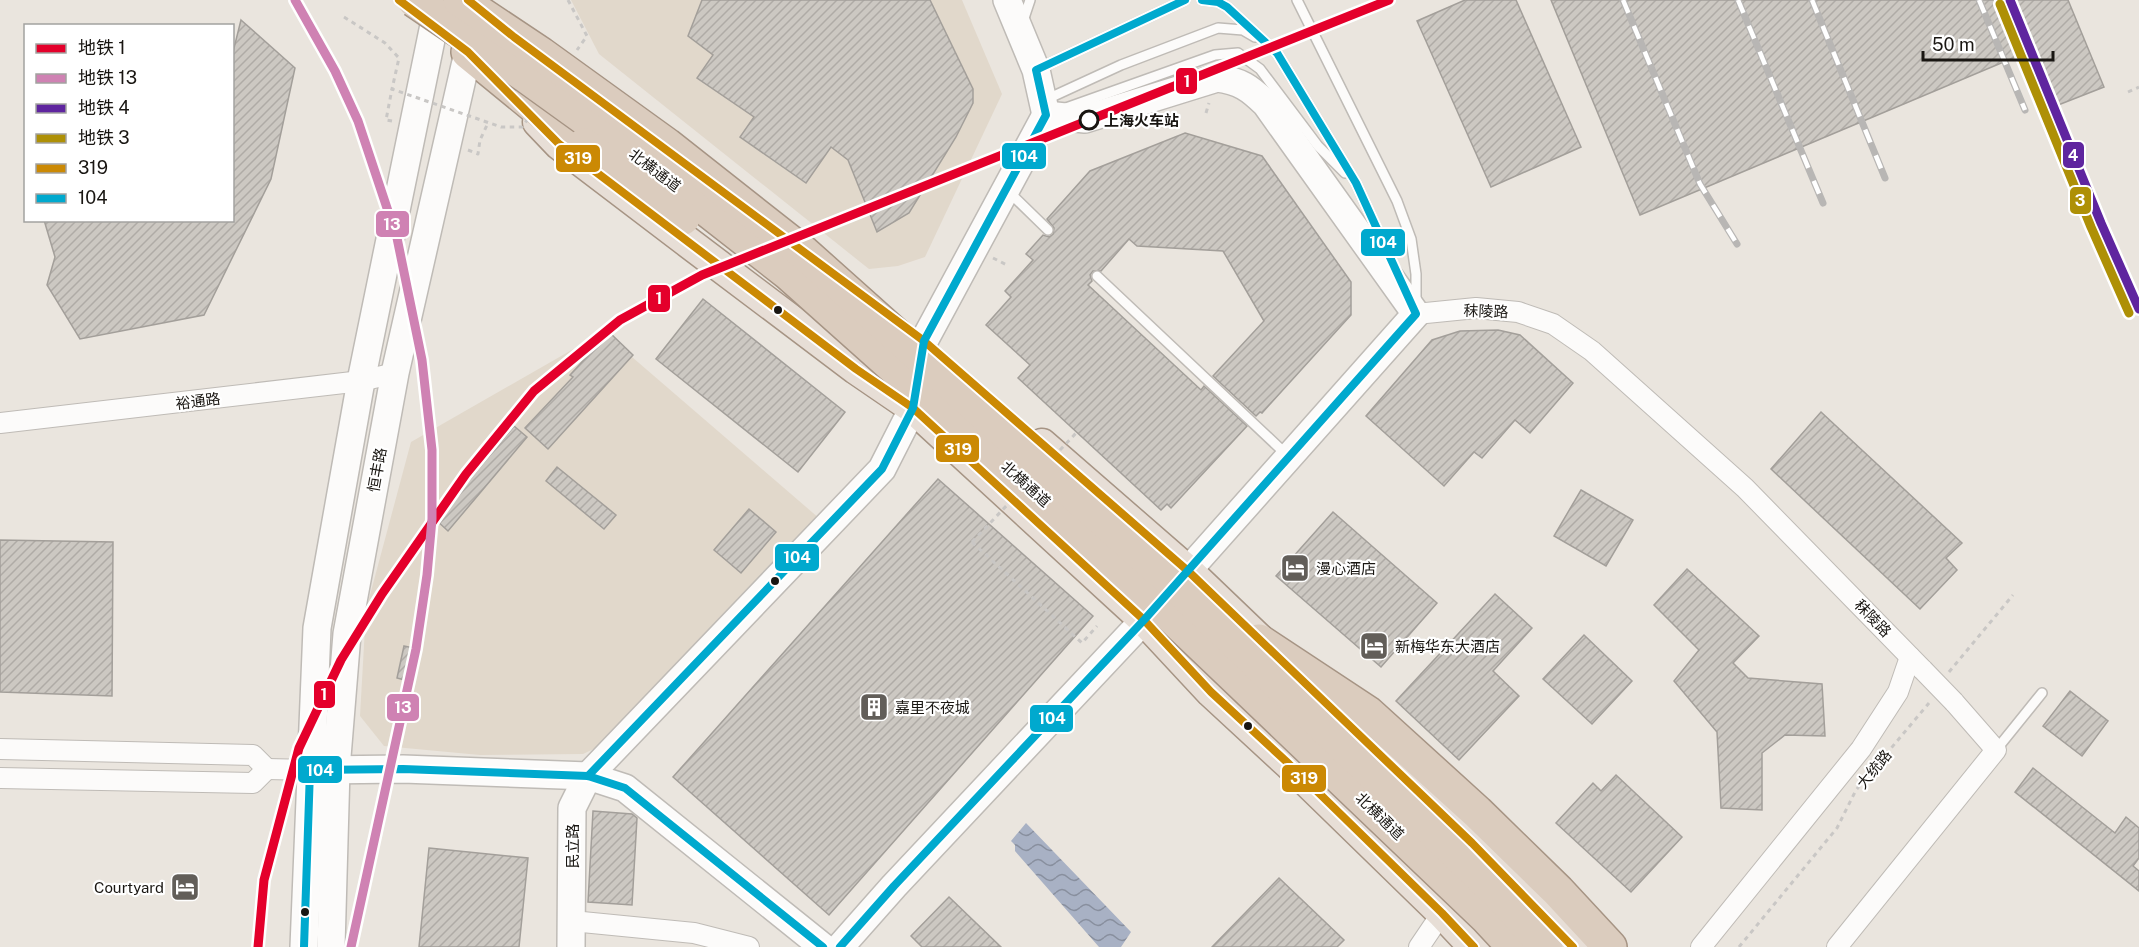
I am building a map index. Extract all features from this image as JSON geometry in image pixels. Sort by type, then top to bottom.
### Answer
[{"type":"highway","name":"北横通道","points":[[472,2],[667,145],[813,260],[1167,577],[1504,899],[1546,947]]},
{"type":"highway","name":"北横通道","points":[[429,8],[651,166],[788,273],[1150,596],[1514,947]]},
{"type":"highway","points":[[468,52],[568,134],[777,289],[936,414],[999,460]]},
{"type":"highway","points":[[1259,641],[1368,713],[1477,812],[1558,891],[1610,947]]},
{"type":"highway","points":[[1421,855],[1492,947]]},
{"type":"main road","points":[[399,0],[429,8],[468,52],[572,124],[887,369],[913,408],[1144,620],[1211,692],[1289,764],[1474,947]]},
{"type":"main road","points":[[472,2],[514,37],[924,341],[1188,572],[1463,835],[1573,947]]},
{"type":"street","points":[[840,947],[894,886],[1188,572],[1416,314],[1266,104],[1250,89],[1232,80],[1217,78],[1085,118],[1045,108],[1036,69],[1007,0]]},
{"type":"street","name":"恒丰路","points":[[304,947],[323,770],[347,634],[395,373],[468,52],[472,2]]},
{"type":"street","name":"恒丰路","points":[[331,947],[316,628],[429,8]]},
{"type":"street","name":"民立路","points":[[572,934],[572,808],[588,776],[882,469],[913,408],[924,341],[1006,189],[1045,108]]},
{"type":"street","name":"秣陵路","points":[[1416,314],[1476,308],[1518,312],[1553,324],[1592,351],[1745,488],[1917,663],[1996,750]]},
{"type":"street","name":"裕通路","points":[[0,423],[361,381],[395,373]]},
{"type":"street","name":"大统路","points":[[1701,947],[1861,749],[1917,663]]},
{"type":"street","points":[[0,749],[253,755],[267,769],[403,769],[588,776],[625,788],[823,947]]},
{"type":"street","points":[[1837,947],[1996,750]]},
{"type":"street","points":[[0,778],[253,783],[267,769]]},
{"type":"street","points":[[1419,947],[1442,914]]},
{"type":"street","points":[[572,934],[694,933],[749,947]]},
{"type":"lane","points":[[1020,31],[1030,0]]},
{"type":"lane","points":[[1036,69],[1185,0]]},
{"type":"lane","points":[[1202,0],[1218,2],[1227,7],[1277,53],[1356,183],[1416,314]]},
{"type":"lane","points":[[1298,0],[1397,201],[1412,239],[1416,274],[1416,314]]},
{"type":"lane","points":[[1045,108],[1121,65],[1218,28],[1243,30],[1265,42]]},
{"type":"lane","points":[[1045,108],[1215,55],[1238,53],[1260,69],[1318,146],[1356,183]]},
{"type":"lane","points":[[1006,189],[1048,230]]},
{"type":"lane","points":[[1096,276],[1290,458]]},
{"type":"lane","points":[[1996,750],[2042,693]]},
{"type":"path","points":[[568,0],[587,36],[574,54]]},
{"type":"path","points":[[344,17],[385,43],[399,58],[386,120]]},
{"type":"path","points":[[2128,92],[2139,87]]},
{"type":"path","points":[[392,89],[501,127],[522,127],[535,109]]},
{"type":"path","points":[[478,154],[480,140],[488,123]]},
{"type":"path","points":[[972,542],[1082,644],[1096,626]]},
{"type":"path","points":[[1948,674],[2013,595]]},
{"type":"path","name":"大统路","points":[[1739,947],[1837,828],[1856,790],[1931,701]]},
{"type":"shaded area","points":[[571,0],[962,0],[1002,94],[925,257],[898,266],[869,269],[599,54]]},
{"type":"shaded area","points":[[603,332],[820,519],[604,744],[583,754],[480,755],[384,746],[360,716],[366,610],[411,442]]},
{"type":"water","points":[[1026,823],[1131,932],[1121,947],[1099,947],[1015,851],[1015,845],[1011,841]]},
{"type":"building","points":[[702,0],[930,0],[973,89],[973,103],[956,137],[909,213],[877,232],[848,160],[831,147],[806,183],[740,137],[754,117],[697,78],[713,55],[688,36]]},
{"type":"building","points":[[1465,0],[1516,0],[1581,147],[1491,187],[1417,21]]},
{"type":"building","points":[[1551,0],[2068,0],[2104,87],[2048,109],[2025,53],[1640,215]]},
{"type":"building","points":[[241,20],[295,68],[271,179],[204,315],[80,339],[47,285],[55,257],[45,222],[234,222],[234,48]]},
{"type":"building","points":[[1185,133],[1262,156],[1351,282],[1351,315],[1262,413],[1256,416],[1213,376],[1264,321],[1223,251],[1137,246],[1129,239],[1101,271],[1093,271],[1090,275],[1092,281],[1088,285],[1201,390],[1204,386],[1247,426],[1171,508],[1167,504],[1161,510],[1018,378],[1030,365],[986,325],[1011,297],[1005,291],[1033,260],[1026,254],[1043,235],[1049,237],[1053,234],[1054,228],[1047,219],[1090,171]]},
{"type":"building","points":[[703,299],[845,412],[798,472],[656,359]]},
{"type":"building","points":[[1498,330],[1520,335],[1573,383],[1530,433],[1515,420],[1482,458],[1474,452],[1444,486],[1366,416],[1432,340],[1460,331]]},
{"type":"building","points":[[609,332],[633,355],[548,449],[525,428],[573,377],[570,375]]},
{"type":"building","points":[[1821,412],[1962,543],[1946,558],[1957,570],[1920,609],[1771,469]]},
{"type":"building","points":[[514,426],[527,437],[448,531],[436,520]]},
{"type":"building","points":[[557,467],[616,515],[604,529],[546,481]]},
{"type":"building","name":"嘉里不夜城","points":[[938,479],[1093,616],[829,915],[673,777]]},
{"type":"building","points":[[1581,490],[1633,520],[1606,566],[1554,536]]},
{"type":"building","points":[[749,509],[776,532],[741,573],[714,550]]},
{"type":"building","points":[[1333,512],[1437,603],[1381,667],[1276,576]]},
{"type":"building","points":[[0,540],[113,542],[112,696],[0,692]]},
{"type":"building","points":[[1687,569],[1759,636],[1733,663],[1748,678],[1822,684],[1825,736],[1785,735],[1762,753],[1762,810],[1721,808],[1717,732],[1674,681],[1699,650],[1654,605]]},
{"type":"building","points":[[1495,594],[1532,628],[1493,671],[1519,696],[1459,760],[1396,701]]},
{"type":"building","points":[[1584,635],[1632,681],[1592,724],[1543,679]]},
{"type":"building","points":[[404,646],[419,649],[412,682],[397,678]]},
{"type":"building","points":[[2070,691],[2108,721],[2082,756],[2043,726]]},
{"type":"building","points":[[2033,768],[2115,833],[2126,817],[2139,828],[2139,858],[2133,866],[2139,871],[2139,891],[2015,792]]},
{"type":"building","points":[[1616,775],[1682,837],[1631,892],[1556,823],[1593,783],[1601,791]]},
{"type":"building","points":[[593,811],[632,814],[637,818],[632,905],[588,902]]},
{"type":"building","points":[[429,848],[528,858],[519,947],[419,947]]},
{"type":"building","points":[[1279,878],[1344,940],[1337,947],[1212,947]]},
{"type":"building","points":[[949,897],[1001,947],[922,947],[911,936]]},
{"type":"railway","points":[[1623,0],[1700,184],[1737,244]]},
{"type":"railway","points":[[1738,0],[1823,203]]},
{"type":"railway","points":[[1812,0],[1885,178]]},
{"type":"railway","points":[[1979,0],[2025,110]]},
{"type":"metro line","name":"13","points":[[295,0],[335,71],[358,121],[397,238],[422,360],[432,450],[432,519],[427,575],[416,649],[351,947]]},
{"type":"metro line","name":"1","points":[[258,947],[264,880],[299,748],[341,660],[382,594],[466,474],[534,391],[620,320],[702,275],[1389,0]]},
{"type":"metro line","name":"4","points":[[2010,0],[2101,223],[2139,309]]},
{"type":"metro line","name":"3","points":[[2000,4],[2091,227],[2129,313]]},
{"type":"transit line","name":"319","points":[[399,0],[468,52],[559,144],[856,369],[913,408],[1144,620],[1211,692],[1289,764],[1474,947]]},
{"type":"transit line","name":"319","points":[[468,0],[514,37],[924,341],[1188,571],[1472,843],[1573,947]]},
{"type":"transit line","name":"104","points":[[588,776],[882,469],[913,408],[924,341],[1046,115],[1036,70],[1185,0]]},
{"type":"transit line","name":"104","points":[[840,947],[894,886],[1144,620],[1416,314],[1356,183],[1277,53],[1227,7],[1218,2],[1202,0]]},
{"type":"transit line","name":"104","points":[[304,947],[310,770],[403,769],[588,776],[625,788],[823,947]]},
{"type":"place","name":"上海火车站","points":[[1089,120]]},
{"type":"place","name":"漫心酒店","points":[[1295,568]]},
{"type":"place","name":"新梅华东大酒店","points":[[1374,646]]},
{"type":"place","name":"嘉里不夜城","points":[[874,707]]},
{"type":"place","name":"Courtyard","points":[[185,887]]}]
